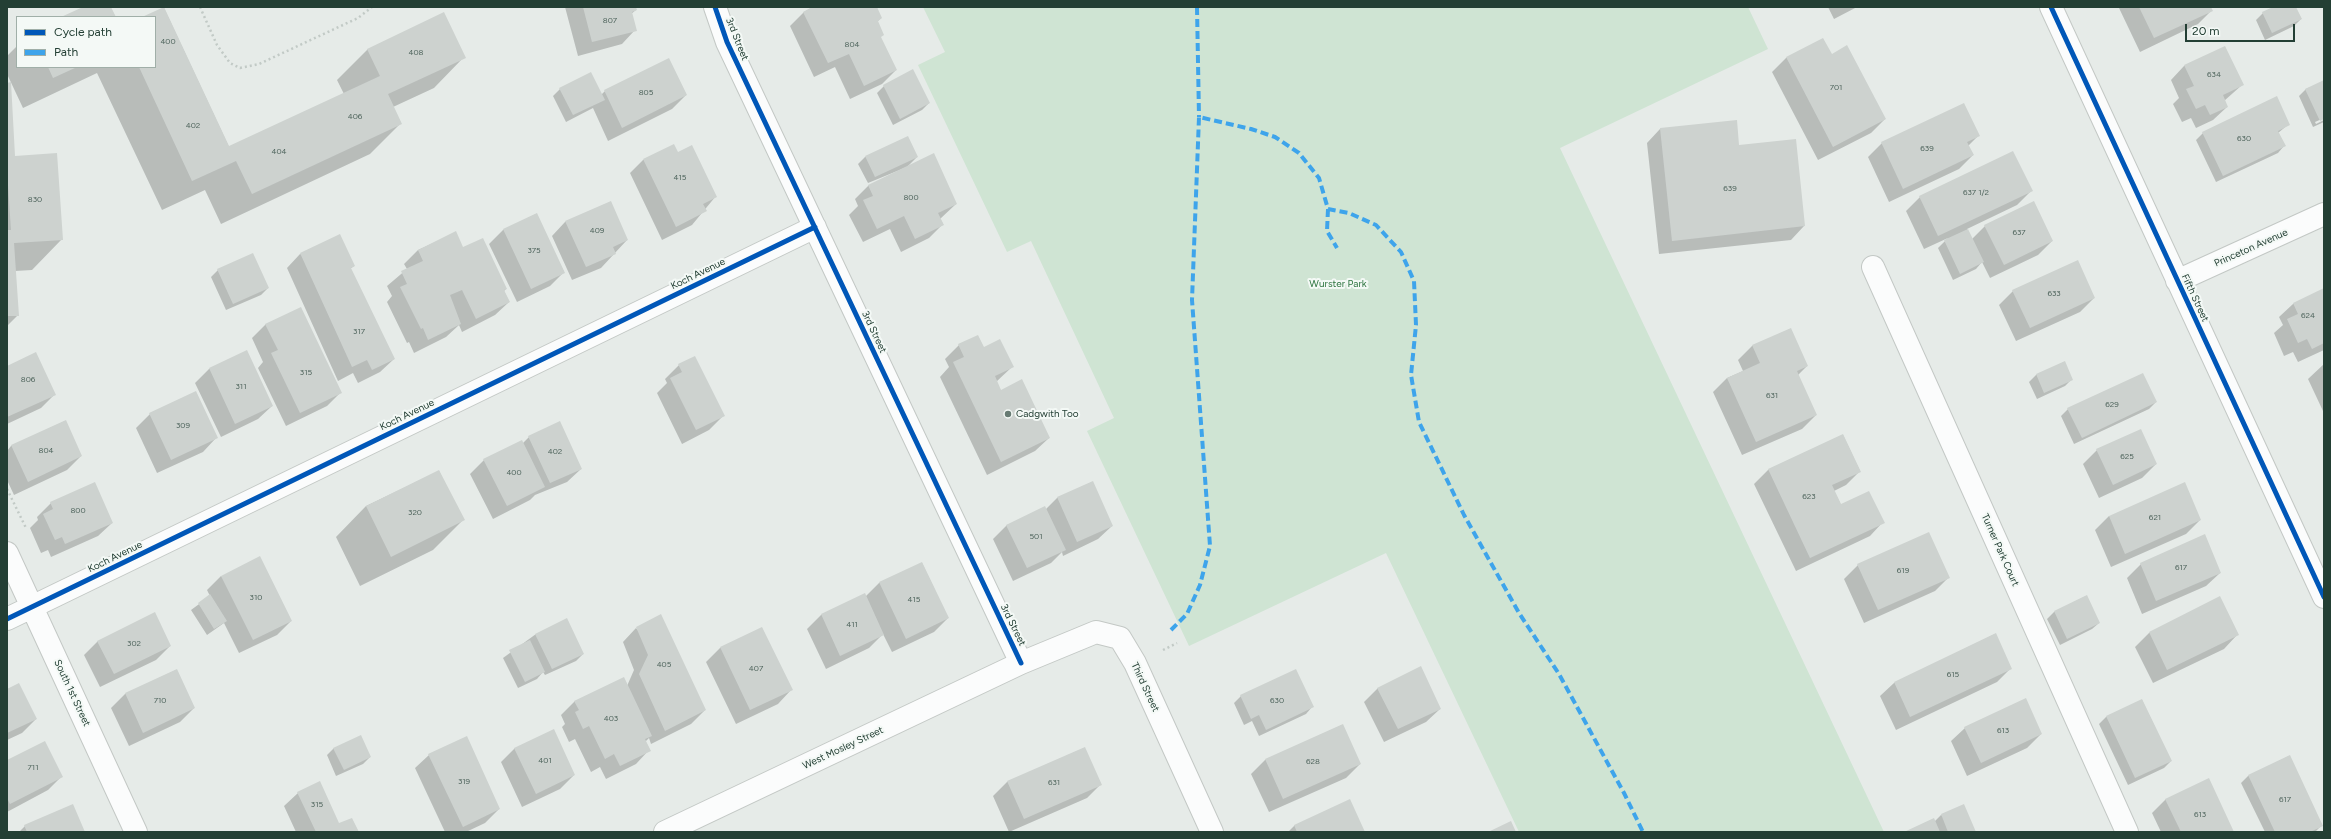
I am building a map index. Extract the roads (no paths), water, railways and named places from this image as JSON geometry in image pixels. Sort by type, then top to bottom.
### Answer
[{"type":"street","name":"3rd Street","points":[[715,7],[727,42],[1022,663]]},
{"type":"street","name":"Fifth Street","points":[[2051,7],[2324,597]]},
{"type":"street","name":"Princeton Avenue","points":[[2177,281],[2324,214]]},
{"type":"street","name":"Koch Avenue","points":[[7,620],[815,227]]},
{"type":"street","name":"Turner Park Court","points":[[1873,267],[2127,832]]},
{"type":"street","name":"South 1st Street","points":[[7,554],[33,607],[136,832]]},
{"type":"street","name":"Third Street","points":[[1022,663],[1096,632],[1120,638],[1135,663],[1212,832]]},
{"type":"street","name":"West Mosley Street","points":[[665,832],[1022,663]]},
{"type":"place","name":"Cadgwith Too","points":[[1008,414]]},
{"type":"park label","name":"Wurster Park","points":[[1338,284]]}]
